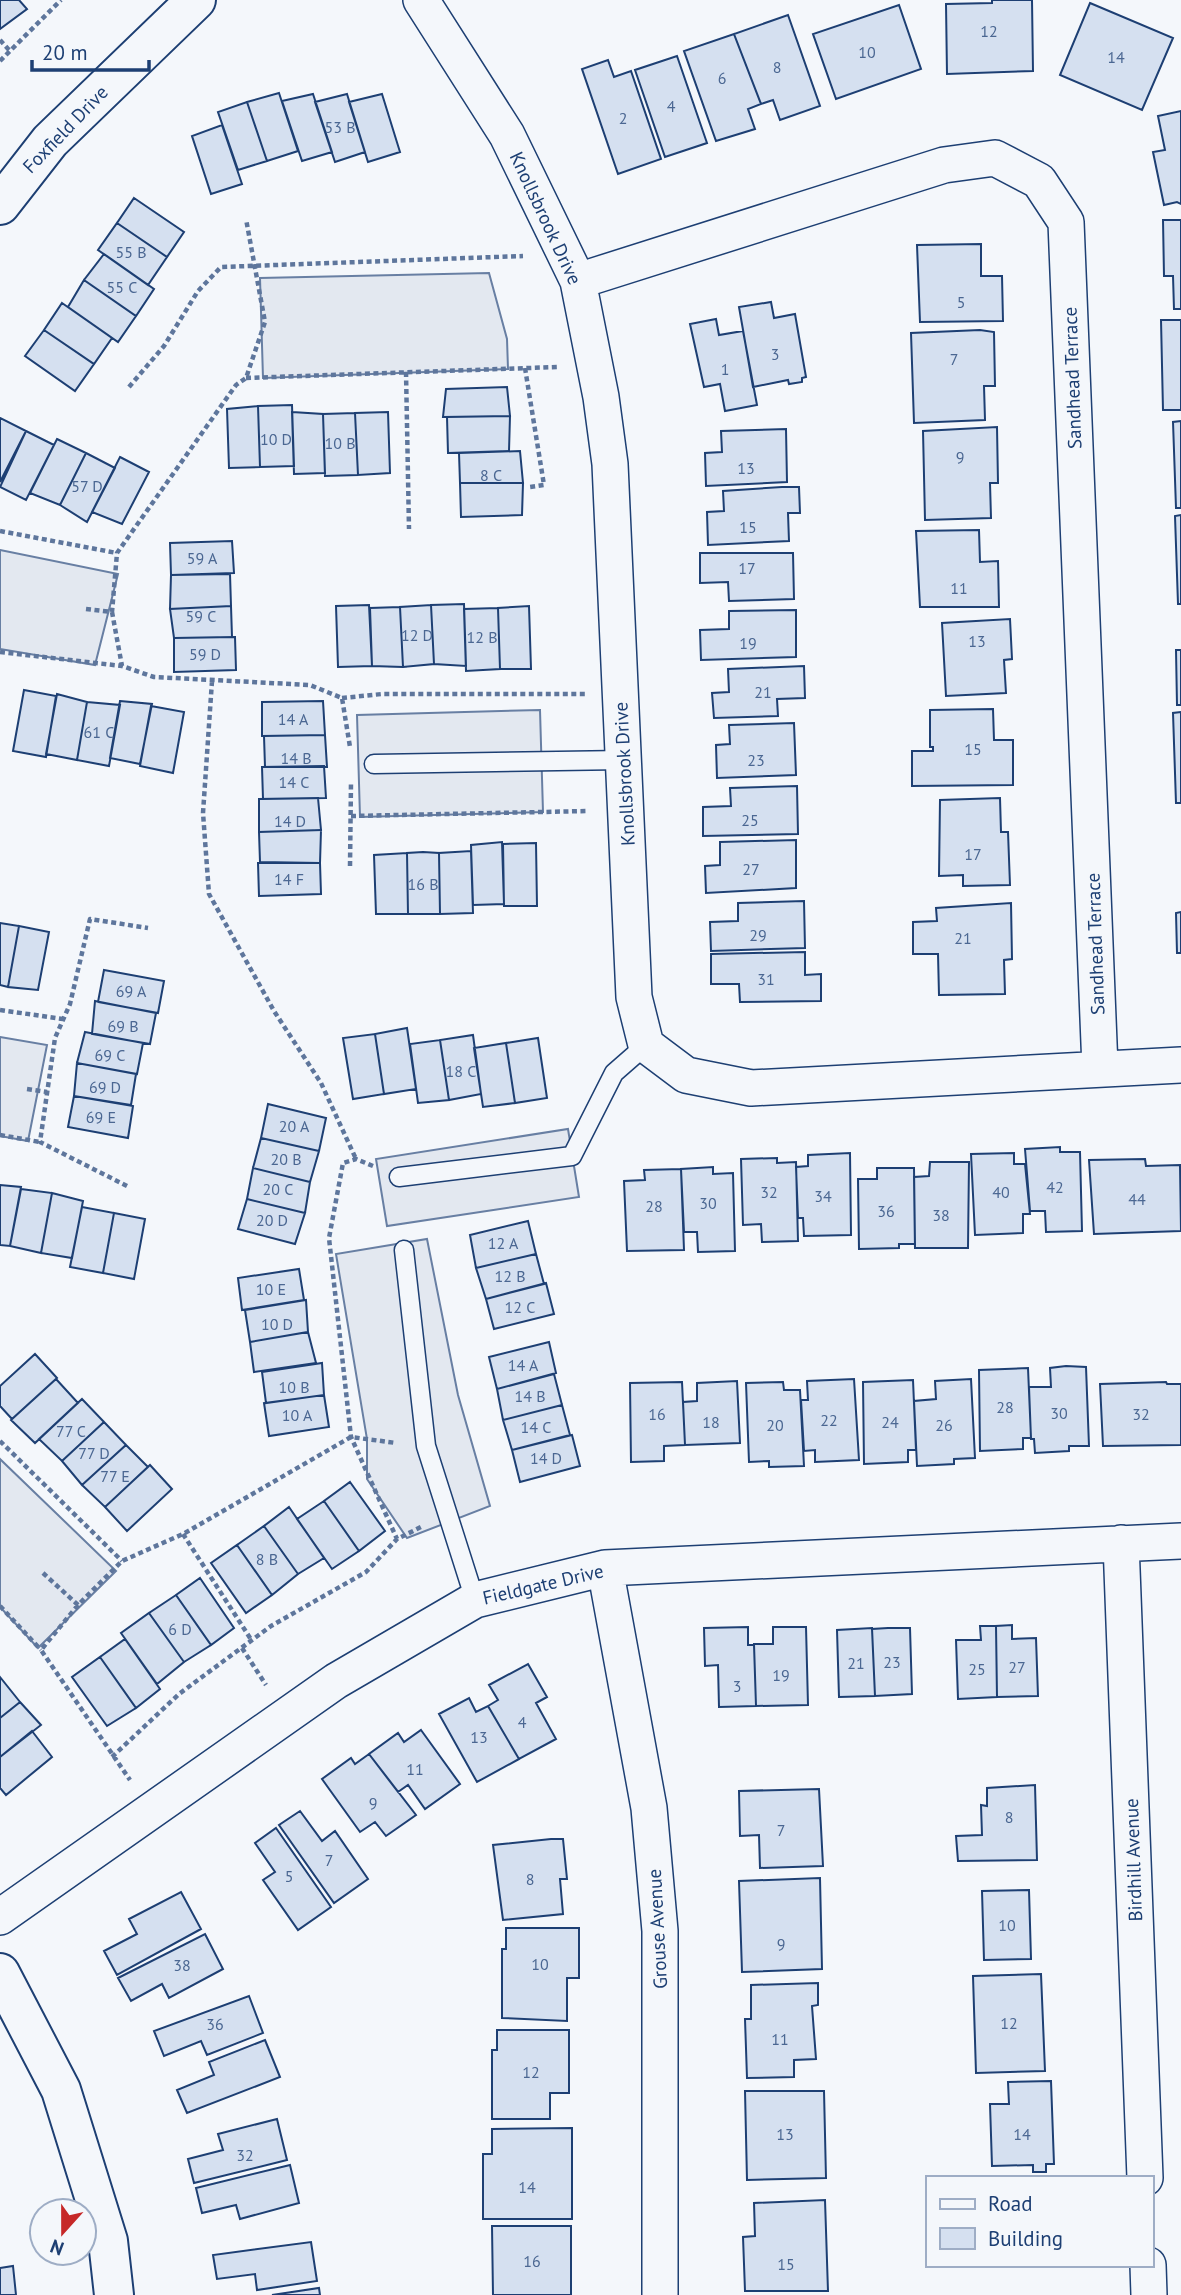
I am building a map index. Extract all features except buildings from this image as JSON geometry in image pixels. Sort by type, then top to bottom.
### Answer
[{"type":"street","name":"Foxfield Drive","points":[[0,205],[50,141],[196,0]]},
{"type":"street","name":"Knollsbrook Drive","points":[[421,0],[506,135],[572,268],[595,366],[610,464],[635,998],[646,1045]]},
{"type":"street","name":"Sandhead Terrace","points":[[572,268],[944,165],[995,158],[1039,181],[1046,191],[1066,222],[1100,1068]]},
{"type":"street","points":[[646,1045],[686,1075],[751,1088],[1181,1065]]},
{"type":"street","name":"Fieldgate Drive","points":[[0,1917],[336,1681],[475,1600],[605,1568],[1181,1541]]},
{"type":"street","name":"Birdhill Avenue","points":[[1121,1543],[1145,2176]]},
{"type":"street","name":"Grouse Avenue","points":[[605,1568],[649,1808],[660,1931],[660,2295]]},
{"type":"street","points":[[0,1973],[61,2090],[108,2241],[114,2295]]},
{"type":"street","points":[[1148,2267],[1149,2295]]},
{"type":"lane","points":[[374,764],[624,760]]},
{"type":"lane","points":[[399,1177],[572,1156],[614,1073],[646,1045]]},
{"type":"lane","points":[[404,1250],[426,1446],[475,1600]]},
{"type":"path","points":[[0,61],[61,0]]},
{"type":"path","points":[[0,40],[9,50]]},
{"type":"path","points":[[246,219],[265,322],[246,378]]},
{"type":"path","points":[[129,387],[164,346],[198,291],[220,267],[256,264],[572,268]]},
{"type":"path","points":[[122,666],[111,612],[117,553],[236,385],[246,378],[595,366]]},
{"type":"path","points":[[525,368],[544,485],[530,487]]},
{"type":"path","points":[[406,372],[409,529]]},
{"type":"path","points":[[0,531],[117,553]]},
{"type":"path","points":[[86,609],[111,612]]},
{"type":"path","points":[[0,652],[122,666],[154,677],[310,685],[342,698],[382,694],[621,694]]},
{"type":"path","points":[[212,681],[203,813],[209,894],[274,1011],[321,1083],[356,1158],[399,1177]]},
{"type":"path","points":[[342,698],[352,760],[351,866]]},
{"type":"path","points":[[352,760],[374,764]]},
{"type":"path","points":[[351,816],[626,810]]},
{"type":"path","points":[[40,1142],[55,1038],[70,1004],[90,919],[148,928]]},
{"type":"path","points":[[0,1010],[64,1019]]},
{"type":"path","points":[[27,1089],[47,1092]]},
{"type":"path","points":[[0,1135],[40,1142],[127,1186]]},
{"type":"path","points":[[356,1158],[343,1163],[328,1238],[351,1437],[397,1539]]},
{"type":"path","points":[[41,1650],[78,1605],[122,1561],[183,1534],[351,1437],[426,1446]]},
{"type":"path","points":[[0,1441],[122,1561]]},
{"type":"path","points":[[112,1757],[179,1694],[271,1626],[366,1572],[397,1539],[447,1514]]},
{"type":"path","points":[[183,1534],[252,1641]]},
{"type":"path","points":[[43,1573],[78,1605]]},
{"type":"path","points":[[0,1606],[41,1650],[112,1757],[152,1808]]},
{"type":"shaded area","points":[[489,273],[507,339],[508,369],[263,378],[260,278]]},
{"type":"shaded area","points":[[0,550],[118,574],[95,665],[0,649]]},
{"type":"shaded area","points":[[540,710],[543,812],[360,817],[357,715]]},
{"type":"shaded area","points":[[0,1037],[47,1045],[28,1141],[0,1136]]},
{"type":"shaded area","points":[[568,1129],[579,1197],[387,1226],[376,1159]]},
{"type":"shaded area","points":[[427,1239],[458,1395],[490,1506],[407,1538],[367,1479],[367,1439],[336,1254]]},
{"type":"shaded area","points":[[0,1459],[116,1571],[38,1648],[0,1607]]}]
